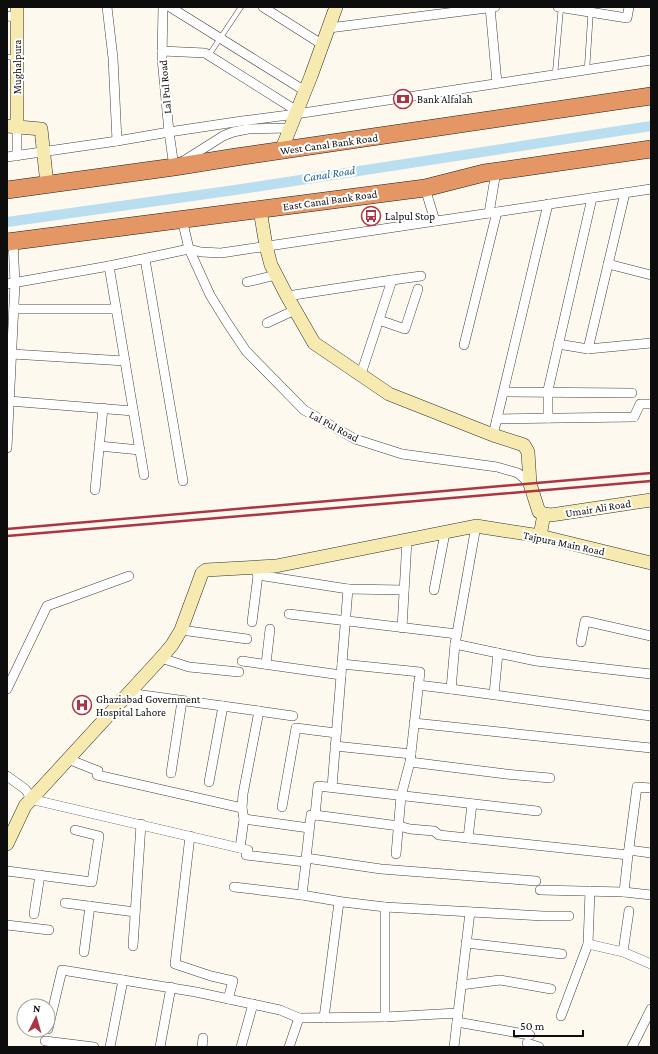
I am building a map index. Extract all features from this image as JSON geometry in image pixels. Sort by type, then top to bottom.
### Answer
[{"type":"highway","name":"West Canal Bank Road","points":[[7,190],[174,167],[651,96]]},
{"type":"highway","name":"East Canal Bank Road","points":[[10,242],[425,188],[475,175],[651,149]]},
{"type":"street","points":[[107,7],[113,58],[117,141]]},
{"type":"street","name":"Lal Pul Road","points":[[164,7],[162,58],[174,167]]},
{"type":"street","points":[[170,7],[305,91]]},
{"type":"street","points":[[263,7],[323,45]]},
{"type":"street","points":[[281,151],[323,45],[336,7]]},
{"type":"street","points":[[329,28],[492,7],[497,83]]},
{"type":"street","points":[[560,7],[591,10],[627,18],[629,7]]},
{"type":"street","name":"Mughalpura","points":[[12,126],[12,57],[14,13]]},
{"type":"street","points":[[162,51],[205,53],[296,113]]},
{"type":"street","points":[[7,157],[651,60]]},
{"type":"street","points":[[18,156],[12,126],[41,129],[47,184]]},
{"type":"street","points":[[174,167],[218,138],[233,132],[248,129],[290,128]]},
{"type":"street","points":[[464,345],[493,212],[496,172]]},
{"type":"street","points":[[425,188],[435,221]]},
{"type":"street","points":[[11,284],[145,259],[189,249],[201,252],[221,253],[651,189]]},
{"type":"street","points":[[588,349],[625,193]]},
{"type":"street","points":[[548,418],[548,392],[592,198]]},
{"type":"street","points":[[494,435],[548,204]]},
{"type":"street","points":[[260,210],[271,265],[314,342],[388,394],[524,445],[528,452],[530,484],[539,512],[544,514],[540,536]]},
{"type":"street","name":"Lal Pul Road","points":[[182,219],[189,249],[210,295],[226,321],[246,351],[304,410],[355,439],[402,454],[497,467],[518,473],[530,484]]},
{"type":"street","points":[[7,448],[9,367],[12,354],[14,309],[11,284],[10,242]]},
{"type":"street","points":[[145,259],[183,480]]},
{"type":"street","points":[[608,264],[651,275]]},
{"type":"street","points":[[109,266],[144,475]]},
{"type":"street","points":[[247,282],[276,275]]},
{"type":"street","points":[[287,296],[421,276]]},
{"type":"street","points":[[361,374],[392,280]]},
{"type":"street","points":[[379,320],[405,329],[418,289]]},
{"type":"street","points":[[14,309],[116,309]]},
{"type":"street","points":[[267,323],[295,310]]},
{"type":"street","points":[[558,344],[588,349],[651,343]]},
{"type":"street","points":[[12,354],[125,361]]},
{"type":"street","points":[[504,392],[632,393]]},
{"type":"street","points":[[497,419],[634,417],[640,404],[651,404]]},
{"type":"street","points":[[8,406],[102,408],[133,411]]},
{"type":"street","points":[[95,490],[102,408]]},
{"type":"street","points":[[99,446],[140,450]]},
{"type":"street","name":"Umair Ali Road","points":[[544,514],[551,515],[651,500]]},
{"type":"street","points":[[256,571],[476,526],[455,644],[451,689]]},
{"type":"street","name":"Tajpura Main Road","points":[[476,526],[540,536],[651,563]]},
{"type":"street","points":[[434,590],[445,533]]},
{"type":"street","points":[[402,628],[407,540]]},
{"type":"street","points":[[7,844],[25,806],[30,799],[172,645],[181,630],[202,574],[206,570],[256,571],[348,589],[404,590]]},
{"type":"street","points":[[252,622],[256,571]]},
{"type":"street","points":[[7,689],[47,606],[129,576]]},
{"type":"street","points":[[332,787],[348,589]]},
{"type":"street","points":[[289,614],[457,634]]},
{"type":"street","points":[[581,642],[585,621],[651,636]]},
{"type":"street","points":[[266,664],[270,629]]},
{"type":"street","points":[[181,630],[247,639]]},
{"type":"street","points":[[455,644],[536,661],[651,674]]},
{"type":"street","points":[[494,694],[498,653]]},
{"type":"street","points":[[161,658],[189,667],[239,672]]},
{"type":"street","points":[[242,661],[341,675]]},
{"type":"street","points":[[342,664],[420,672],[411,758],[402,796],[396,854]]},
{"type":"street","points":[[418,685],[651,716]]},
{"type":"street","points":[[128,693],[293,716]]},
{"type":"street","points":[[171,773],[182,701]]},
{"type":"street","points":[[209,782],[223,706]]},
{"type":"street","points":[[240,848],[244,819],[242,808],[243,794],[260,711],[258,711]]},
{"type":"street","points":[[414,723],[651,748]]},
{"type":"street","points":[[282,807],[296,728],[336,733]]},
{"type":"street","points":[[335,746],[506,774],[550,778]]},
{"type":"street","points":[[68,759],[98,771],[97,775],[242,808]]},
{"type":"street","points":[[7,776],[25,789],[30,799]]},
{"type":"street","points":[[315,815],[318,786],[536,811]]},
{"type":"street","points":[[624,892],[637,787],[651,788]]},
{"type":"street","points":[[30,799],[248,850],[246,855],[306,860],[381,869],[536,881]]},
{"type":"street","points":[[468,838],[472,804]]},
{"type":"street","points":[[302,895],[311,815],[434,831],[439,835],[628,853],[651,853]]},
{"type":"street","points":[[244,819],[310,828]]},
{"type":"street","points":[[133,946],[140,824]]},
{"type":"street","points":[[7,870],[92,882],[98,836],[75,830]]},
{"type":"street","points":[[190,836],[175,964],[211,976],[233,981],[228,999]]},
{"type":"street","points":[[34,914],[40,875]]},
{"type":"street","points":[[234,887],[385,907],[543,916],[569,916]]},
{"type":"street","points":[[540,890],[624,892],[651,895]]},
{"type":"street","points":[[561,1016],[588,944],[590,891]]},
{"type":"street","points":[[324,1018],[339,902]]},
{"type":"street","points":[[65,903],[135,912]]},
{"type":"street","points":[[84,952],[90,906]]},
{"type":"street","points":[[385,907],[385,1017]]},
{"type":"street","points":[[623,952],[629,911]]},
{"type":"street","points":[[454,1047],[470,912]]},
{"type":"street","points":[[7,924],[49,930]]},
{"type":"street","points":[[466,943],[562,954]]},
{"type":"street","points":[[588,944],[623,952],[651,964]]},
{"type":"street","points":[[55,998],[62,970],[171,988],[253,1004],[280,1010],[299,1018],[385,1017],[458,1013]]},
{"type":"street","points":[[110,1047],[123,980]]},
{"type":"street","points":[[461,985],[500,980],[551,989]]},
{"type":"street","points":[[160,1047],[171,988]]},
{"type":"street","points":[[241,1047],[253,1004]]},
{"type":"street","points":[[632,1047],[651,1009]]},
{"type":"street","points":[[289,1047],[299,1018]]},
{"type":"street","points":[[457,1022],[528,1039],[539,1047]]},
{"type":"street","points":[[202,1047],[203,1038]]},
{"type":"street","points":[[45,1044],[94,1047]]},
{"type":"lane","points":[[209,55],[241,7]]},
{"type":"lane","points":[[555,74],[560,7]]},
{"type":"lane","points":[[586,69],[591,10]]},
{"type":"waterway","name":"Canal Road","points":[[7,222],[235,190],[651,126]]},
{"type":"railway","points":[[7,529],[651,473]]},
{"type":"railway","points":[[7,536],[651,481]]},
{"type":"place","name":"Bank Alfalah","points":[[403,99]]},
{"type":"place","name":"Lalpul Stop","points":[[371,216]]},
{"type":"place","name":"Ghaziabad Government Hospital Lahore","points":[[82,705]]}]
